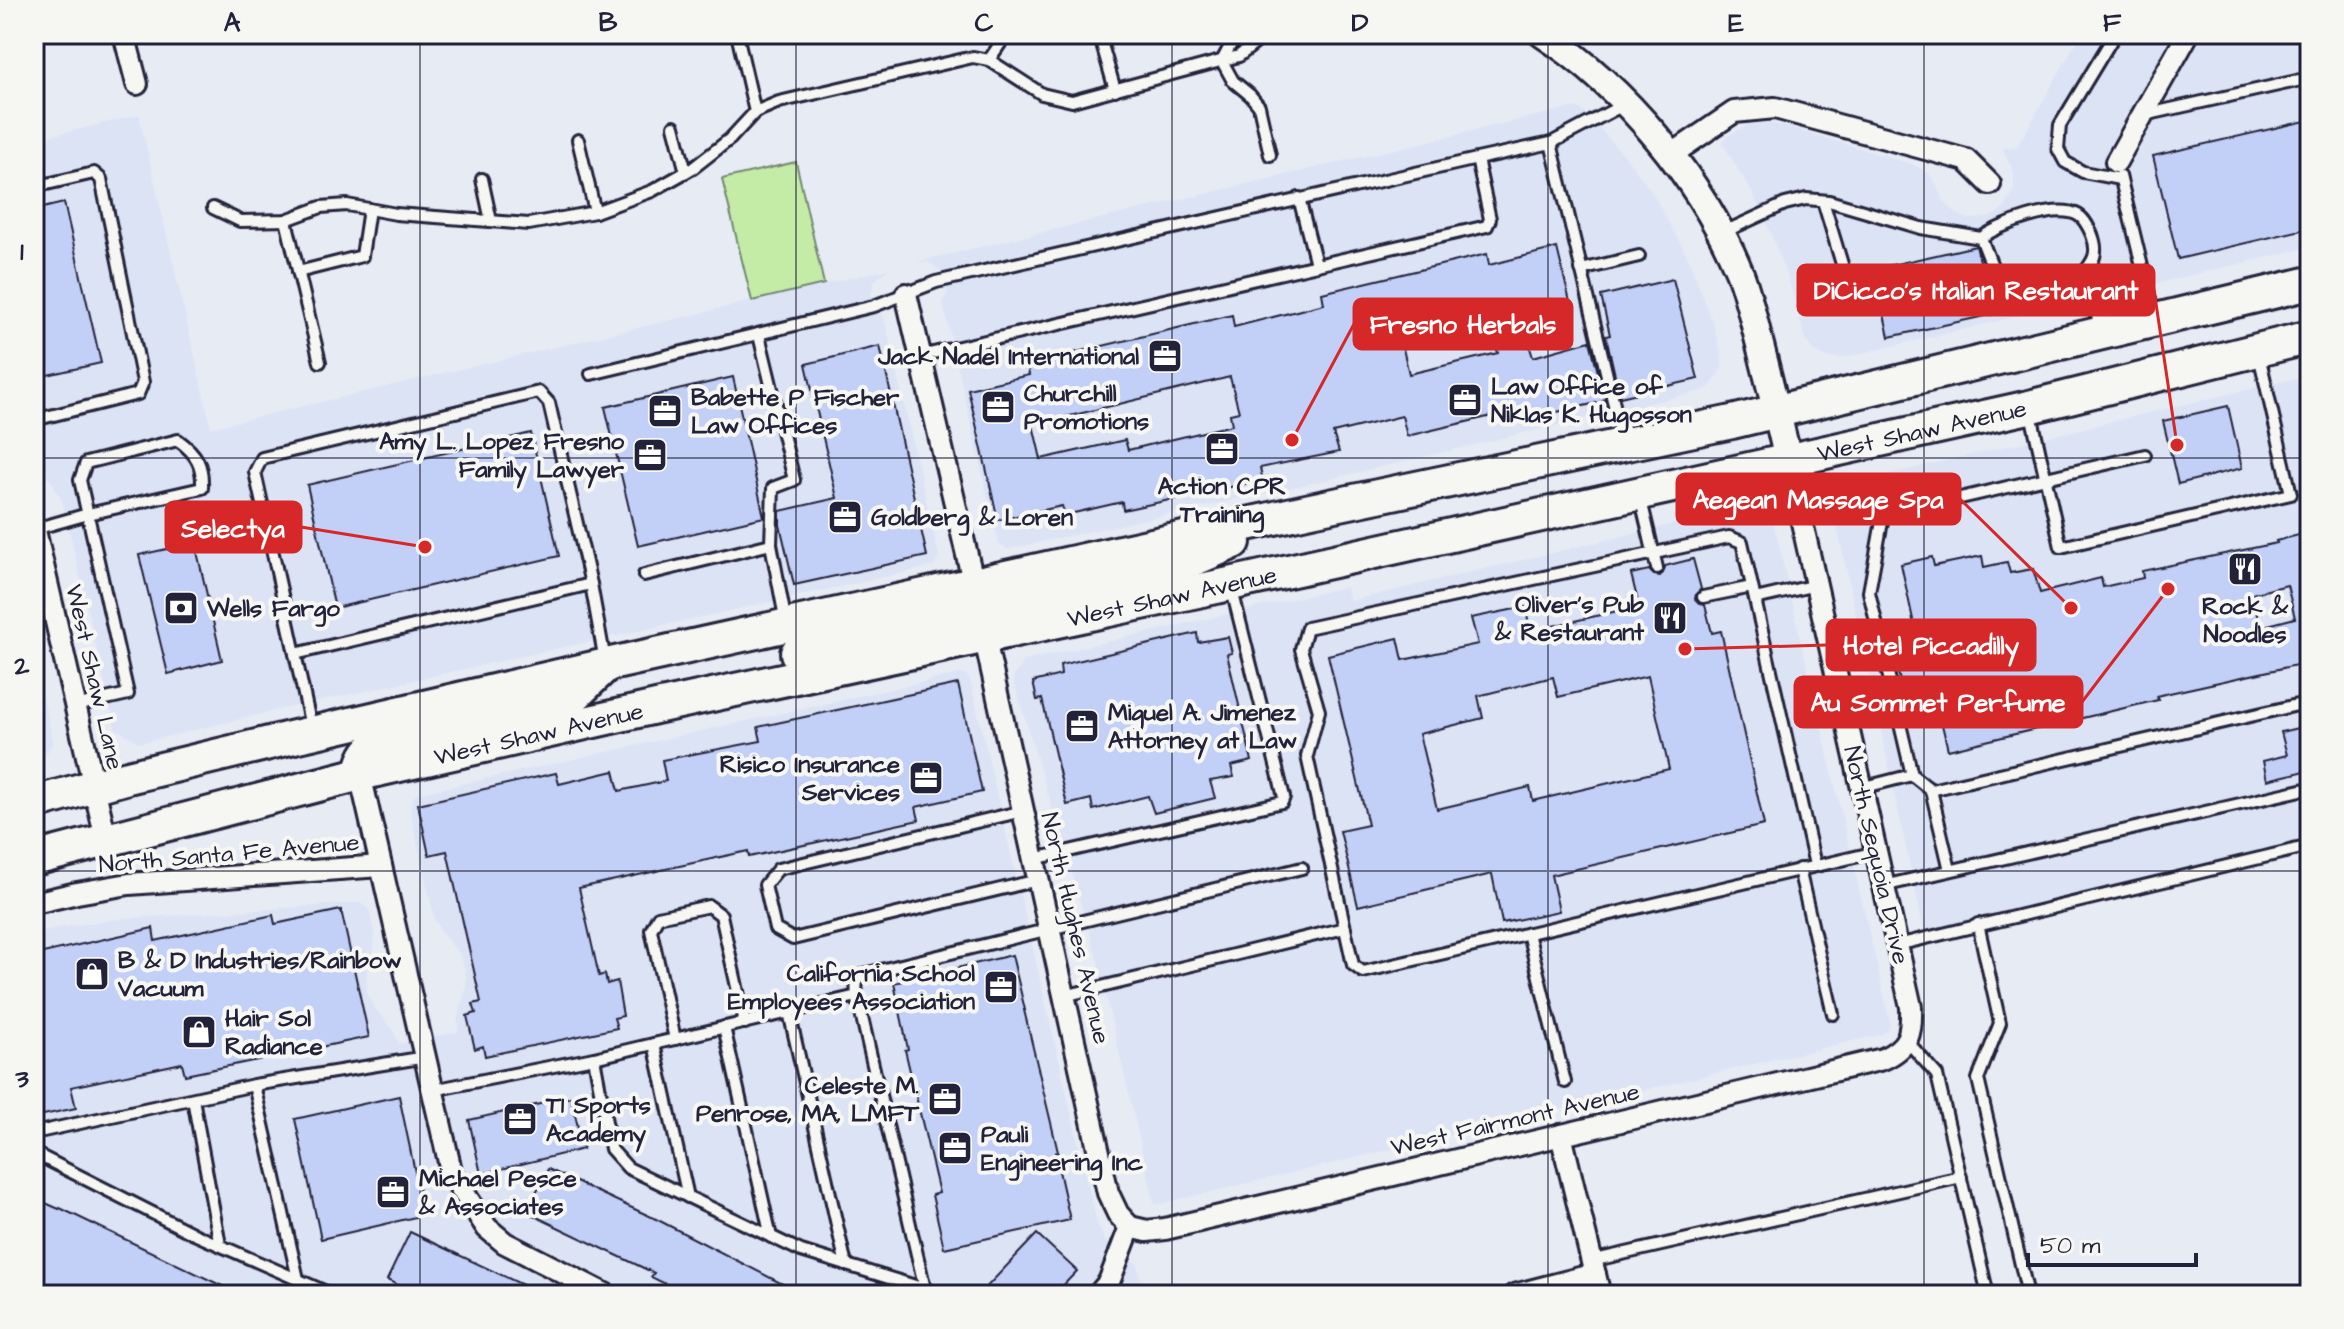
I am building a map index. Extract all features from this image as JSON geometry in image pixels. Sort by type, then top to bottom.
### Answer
[{"type":"main road","name":"West Shaw Avenue","points":[[34,859],[360,774],[984,635],[1640,494],[1782,435],[2103,334],[2310,283]]},
{"type":"main road","name":"West Shaw Avenue","points":[[34,803],[313,733],[606,665],[1311,510],[1624,446],[1782,435],[2029,407],[2310,337]]},
{"type":"main road","points":[[984,635],[988,617],[1004,602],[1192,560],[1311,510]]},
{"type":"main road","points":[[656,707],[767,660],[954,618],[971,607],[974,585]]},
{"type":"main road","points":[[360,774],[367,752],[386,740],[573,697],[606,665]]},
{"type":"street","points":[[124,34],[137,84]]},
{"type":"street","points":[[1543,34],[1570,52],[1627,103],[1671,155],[1721,234],[1746,290],[1782,435]]},
{"type":"street","points":[[2118,170],[2143,115],[2188,34]]},
{"type":"street","points":[[1671,155],[1734,112],[1775,108],[1966,160],[1990,184]]},
{"type":"street","points":[[906,294],[974,585]]},
{"type":"street","name":"North Sequoia Drive","points":[[1782,435],[1911,1007],[1912,1025],[1907,1041]]},
{"type":"street","name":"West Shaw Lane","points":[[36,537],[106,839]]},
{"type":"street","name":"North Hughes Avenue","points":[[984,635],[1108,1193],[1118,1214],[1130,1227]]},
{"type":"street","points":[[360,774],[452,1175],[487,1228],[505,1243],[607,1295]]},
{"type":"street","name":"North Santa Fe Avenue","points":[[34,903],[129,884],[381,866]]},
{"type":"street","name":"West Fairmont Avenue","points":[[1130,1227],[1147,1231],[1165,1229],[1883,1059],[1896,1053],[1907,1041]]},
{"type":"street","points":[[1561,1135],[1600,1295]]},
{"type":"street","points":[[1106,1291],[1130,1227]]},
{"type":"street","points":[[1514,1295],[1593,1268]]},
{"type":"lane","points":[[737,34],[755,112]]},
{"type":"lane","points":[[989,60],[1004,38],[1022,34]]},
{"type":"lane","points":[[1099,34],[1115,90]]},
{"type":"lane","points":[[1222,61],[1240,34]]},
{"type":"lane","points":[[213,208],[240,221],[286,220],[321,207],[347,205],[396,214],[529,224],[595,212],[652,191],[686,172],[730,139],[755,112],[779,102],[973,57],[989,60],[1042,94],[1072,101],[1239,56],[1267,34]]},
{"type":"lane","points":[[2115,34],[2060,125],[2058,149],[2065,162],[2083,172],[2118,170],[2156,321]]},
{"type":"lane","points":[[2302,34],[2310,43]]},
{"type":"lane","points":[[1222,61],[1233,81],[1259,106],[1270,155]]},
{"type":"lane","points":[[2143,115],[2310,78]]},
{"type":"lane","points":[[591,374],[874,306],[936,282],[1551,143],[1627,103]]},
{"type":"lane","points":[[674,126],[686,172]]},
{"type":"lane","points":[[578,140],[595,212]]},
{"type":"lane","points":[[1551,143],[1624,446]]},
{"type":"lane","points":[[920,356],[1487,226],[1490,219],[1477,159]]},
{"type":"lane","points":[[34,187],[94,173],[101,179],[143,382],[138,394],[34,420]]},
{"type":"lane","points":[[482,179],[491,221]]},
{"type":"lane","points":[[1299,198],[1316,264]]},
{"type":"lane","points":[[1721,234],[1785,204],[1806,199],[1921,228],[1981,238],[2006,224],[2050,213],[2070,212],[2080,216],[2097,247],[2092,265],[2082,275],[2006,285],[1996,276],[1981,238]]},
{"type":"lane","points":[[1823,201],[1854,304]]},
{"type":"lane","points":[[298,272],[362,256],[369,209]]},
{"type":"lane","points":[[286,220],[320,362]]},
{"type":"lane","points":[[1581,270],[1639,256]]},
{"type":"lane","points":[[2082,275],[2103,334]]},
{"type":"lane","points":[[759,335],[794,480],[773,488],[771,544],[786,625]]},
{"type":"lane","points":[[2029,407],[2061,547],[2291,494],[2258,351]]},
{"type":"lane","points":[[313,733],[255,472],[262,458],[539,392],[549,403],[591,584],[606,665]]},
{"type":"lane","points":[[36,537],[88,514],[202,488],[203,474],[199,459],[178,440],[86,463],[80,480],[88,514],[128,694],[75,706]]},
{"type":"lane","points":[[1950,870],[1931,790],[1912,775],[1869,592],[1883,516],[2145,455]]},
{"type":"lane","points":[[1640,494],[1657,568]]},
{"type":"lane","points":[[1815,865],[1742,542],[1729,537],[1307,628],[1301,649],[1319,711],[1307,756],[1353,965],[1363,972],[1876,852]]},
{"type":"lane","points":[[644,575],[771,544]]},
{"type":"lane","points":[[295,654],[591,584]]},
{"type":"lane","points":[[1034,859],[1282,802],[1284,797],[1230,584]]},
{"type":"lane","points":[[1755,599],[1816,585]]},
{"type":"lane","points":[[1703,597],[1752,587]]},
{"type":"lane","points":[[1931,790],[2310,702]]},
{"type":"lane","points":[[1861,788],[1912,775]]},
{"type":"lane","points":[[1883,886],[2310,788]]},
{"type":"lane","points":[[1023,811],[778,869],[765,885],[768,900],[775,929],[793,939],[1038,880]]},
{"type":"lane","points":[[1897,945],[2310,846]]},
{"type":"lane","points":[[926,1292],[857,996],[858,978],[864,974],[1302,868]]},
{"type":"lane","points":[[1799,869],[1833,1014]]},
{"type":"lane","points":[[675,1039],[651,930],[658,917],[709,906],[721,915],[745,1023]]},
{"type":"lane","points":[[1978,924],[2000,1023],[1978,1079],[2028,1295]]},
{"type":"lane","points":[[1064,996],[1345,928]]},
{"type":"lane","points":[[1528,933],[1565,1082]]},
{"type":"lane","points":[[433,1090],[594,1058],[857,996]]},
{"type":"lane","points":[[789,1012],[846,1265]]},
{"type":"lane","points":[[724,1027],[771,1237]]},
{"type":"lane","points":[[1907,1041],[1937,1075],[1988,1295]]},
{"type":"lane","points":[[654,1044],[688,1197]]},
{"type":"lane","points":[[34,1133],[254,1085],[426,1057]]},
{"type":"lane","points":[[594,1058],[611,1149],[628,1168],[801,1251],[926,1292]]},
{"type":"lane","points":[[254,1085],[298,1279]]},
{"type":"lane","points":[[193,1099],[220,1245]]},
{"type":"lane","points":[[34,1153],[220,1245],[333,1295]]},
{"type":"lane","points":[[1593,1268],[1961,1177]]},
{"type":"shaded area","points":[[2081,34],[2310,34],[2310,247],[1841,358],[1825,357],[1814,351],[1806,341],[1772,236],[1752,192],[1723,144],[1726,137],[1748,125],[1767,123],[1914,165],[1929,174],[1943,200],[1957,214],[1968,219],[1988,218],[2005,208],[2014,190],[2014,172],[2003,149],[2018,146]]},
{"type":"shaded area","points":[[1574,107],[1581,110],[1627,159],[1651,191],[1687,255],[1713,323],[1722,358],[1722,368],[1705,390],[1321,481],[1008,549],[999,544],[943,303],[948,292],[946,280],[935,266],[917,262]]},
{"type":"shaded area","points":[[139,115],[211,428],[889,269],[874,280],[871,298],[875,309],[884,317],[939,557],[934,566],[277,710],[140,743],[115,728],[63,503],[53,483],[34,464],[34,140]]},
{"type":"shaded area","points":[[2310,375],[2310,839],[1924,930],[1831,498],[1832,490]]},
{"type":"shaded area","points":[[1759,504],[1767,506],[1771,512],[1890,1022],[1888,1030],[1882,1034],[1155,1205],[1097,957],[1013,678],[1024,661],[1346,587],[1350,601]]},
{"type":"shaded area","points":[[34,658],[53,742],[38,767],[34,768]]},
{"type":"shaded area","points":[[960,674],[970,680],[1097,1224],[1112,1249],[1137,1263],[1144,1295],[34,1295],[34,934],[119,919],[360,903],[369,909],[374,934],[374,948],[366,973],[367,994],[393,1030],[399,1044],[458,1032],[466,972],[460,954],[441,932],[434,917],[410,809],[417,794]]},
{"type":"green space","points":[[796,162],[824,284],[752,301],[722,179]]},
{"type":"building","points":[[2310,120],[2310,228],[2178,259],[2153,156]]},
{"type":"building","points":[[64,203],[101,363],[34,378],[34,210]]},
{"type":"building","points":[[1976,246],[1994,314],[1889,337],[1874,269]]},
{"type":"building","points":[[1557,248],[1571,306],[1520,318],[1533,357],[1590,341],[1605,400],[1530,418],[1526,408],[1407,436],[1402,416],[1333,433],[1339,452],[1260,468],[1263,480],[1123,510],[1122,502],[1065,515],[1062,506],[998,520],[968,389],[1029,375],[1027,364],[1232,315],[1234,327],[1324,304],[1322,293],[1487,254],[1489,265]],"holes":[[[1487,316],[1498,353],[1409,374],[1400,336]],[[1230,377],[1239,412],[1230,414],[1232,425],[1128,450],[1125,440],[1041,459],[1033,425]]]},
{"type":"building","points":[[1673,279],[1698,379],[1620,397],[1606,336],[1610,335],[1601,296]]},
{"type":"building","points":[[880,346],[927,556],[794,585],[780,525],[780,511],[837,498],[806,364]]},
{"type":"building","points":[[733,377],[764,517],[638,546],[605,407]]},
{"type":"building","points":[[2228,406],[2242,468],[2178,484],[2163,421]]},
{"type":"building","points":[[531,433],[559,556],[335,608],[307,485]]},
{"type":"building","points":[[2310,532],[2310,662],[2156,696],[2158,700],[1948,750],[1940,716],[1910,724],[1889,634],[1915,629],[1901,564],[1932,557],[1934,566],[1982,556],[1984,567],[2007,562],[2010,573],[2033,569],[2040,593],[2101,578],[2103,587],[2143,578],[2142,571]],"holes":[[[2287,585],[2295,618],[2260,627],[2252,594]]]},
{"type":"building","name":"Wells Fargo","points":[[195,543],[222,660],[168,674],[139,555]]},
{"type":"building","points":[[1693,559],[1701,589],[1695,599],[1705,605],[1712,633],[1721,631],[1764,825],[1551,875],[1559,911],[1502,923],[1492,874],[1358,906],[1340,831],[1368,825],[1328,655],[1398,638],[1403,660],[1478,644],[1471,618],[1525,607],[1531,631],[1639,606],[1631,574],[1649,570],[1660,576],[1665,566]],"holes":[[[1648,676],[1669,769],[1533,801],[1530,787],[1437,809],[1419,734],[1483,718],[1478,696],[1553,677],[1558,697]]]},
{"type":"building","points":[[1197,633],[1198,642],[1228,637],[1232,653],[1227,654],[1252,761],[1231,766],[1234,777],[1210,781],[1215,798],[1154,813],[1148,796],[1093,810],[1091,799],[1067,805],[1042,699],[1037,700],[1033,682],[1061,675],[1060,665]]},
{"type":"building","points":[[958,684],[982,792],[916,807],[919,820],[749,857],[748,851],[579,888],[599,976],[605,974],[607,984],[617,981],[623,1016],[614,1018],[617,1028],[485,1056],[483,1046],[475,1049],[467,1016],[476,1013],[473,1004],[481,1002],[447,851],[429,855],[418,804],[556,773],[559,784],[614,771],[619,791],[666,781],[662,760],[761,741],[758,727]]},
{"type":"building","points":[[2310,725],[2310,770],[2267,780],[2263,761],[2287,755],[2281,732]]},
{"type":"building","points":[[341,910],[369,1037],[185,1075],[182,1063],[71,1087],[76,1108],[34,1117],[34,955],[153,928],[155,941],[273,915],[275,924]]},
{"type":"building","points":[[1012,955],[1058,1152],[1055,1153],[1070,1220],[944,1248],[932,1195],[939,1193],[905,1050],[908,1049],[894,983]]},
{"type":"building","points":[[399,1096],[424,1215],[321,1239],[295,1119]]},
{"type":"building","points":[[571,1097],[583,1149],[481,1174],[469,1120]]},
{"type":"building","points":[[548,1169],[658,1220],[804,1295],[688,1295],[651,1277],[654,1273],[526,1212]]},
{"type":"building","points":[[34,1198],[60,1208],[241,1295],[34,1295]]},
{"type":"building","points":[[410,1232],[544,1295],[419,1295],[387,1280]]},
{"type":"building","points":[[1037,1234],[1077,1271],[1054,1295],[979,1295]]},
{"type":"place","name":"Jack Nadel International","points":[[1165,356]]},
{"type":"place","name":"Law Office of Niklas K. Hugosson","points":[[1465,400]]},
{"type":"place","name":"Churchill Promotions","points":[[998,407]]},
{"type":"place","name":"Babette P Fischer Law Offices","points":[[665,411]]},
{"type":"place","name":"Fresno Herbals","points":[[1292,440]]},
{"type":"place","name":"DiCicco's Italian Restaurant","points":[[2177,445]]},
{"type":"place","name":"Action CPR Training","points":[[1222,449]]},
{"type":"place","name":"Amy L. Lopez Fresno Family Lawyer","points":[[650,455]]},
{"type":"place","name":"Goldberg & Loren","points":[[845,517]]},
{"type":"place","name":"Selectya","points":[[425,547]]},
{"type":"place","name":"Rock & Noodles","points":[[2245,569]]},
{"type":"place","name":"Au Sommet Perfume","points":[[2168,589]]},
{"type":"place","name":"Wells Fargo","points":[[181,608]]},
{"type":"place","name":"Aegean Massage Spa","points":[[2071,608]]},
{"type":"place","name":"Oliver's Pub & Restaurant","points":[[1670,618]]},
{"type":"place","name":"Hotel Piccadilly","points":[[1685,649]]},
{"type":"place","name":"Miguel A. Jimenez Attorney at Law","points":[[1082,726]]},
{"type":"place","name":"Risico Insurance Services","points":[[926,778]]},
{"type":"place","name":"B & D Industries/Rainbow Vacuum","points":[[92,974]]},
{"type":"place","name":"California School Employees Association","points":[[1001,987]]},
{"type":"place","name":"Hair Sol Radiance","points":[[199,1032]]},
{"type":"place","name":"Celeste M. Penrose, MA, LMFT","points":[[945,1099]]},
{"type":"place","name":"T1 Sports Academy","points":[[520,1119]]},
{"type":"place","name":"Pauli Engineering Inc","points":[[955,1148]]},
{"type":"place","name":"Michael Pesce & Associates","points":[[393,1192]]}]
